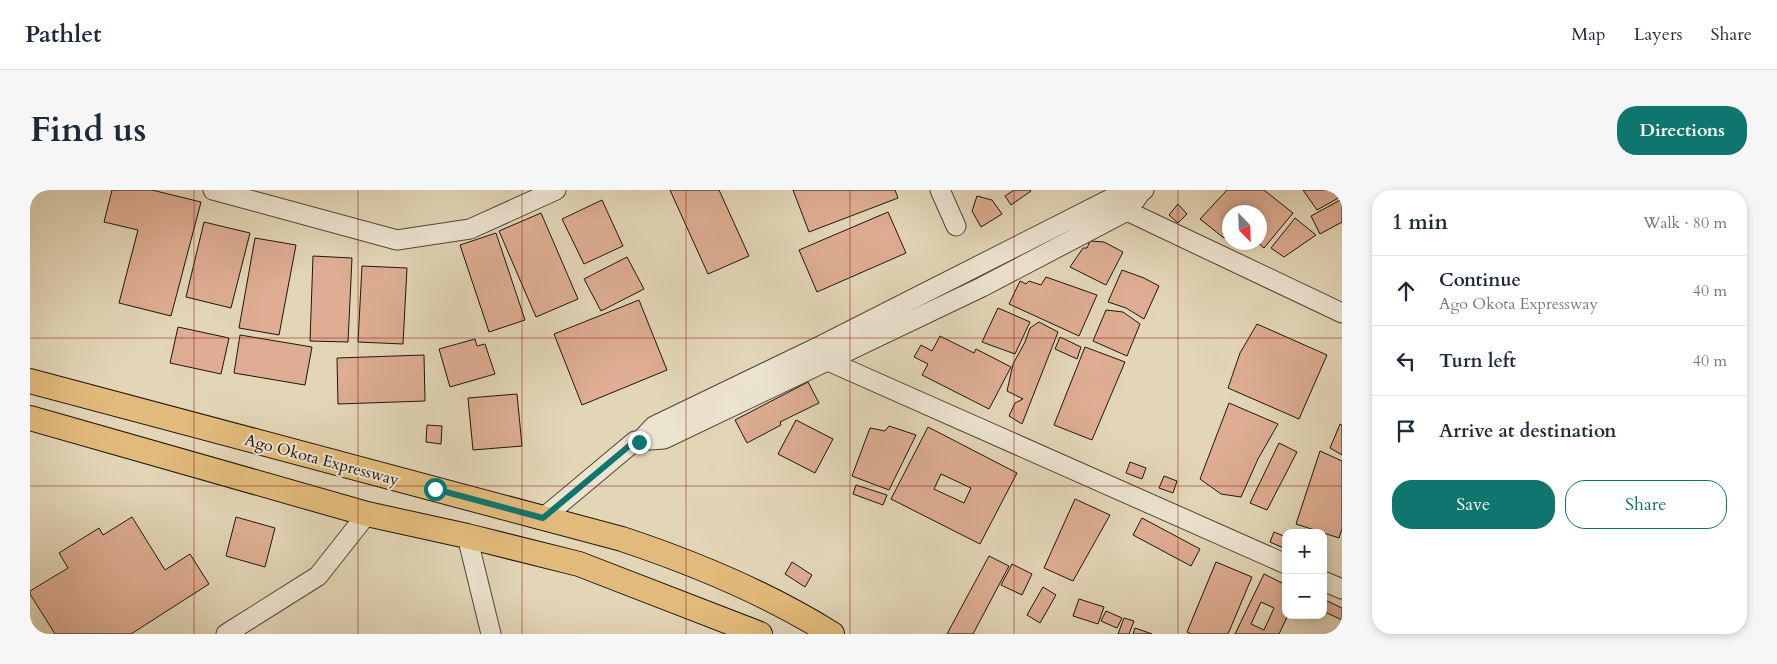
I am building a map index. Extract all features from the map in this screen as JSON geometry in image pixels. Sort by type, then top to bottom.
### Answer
[{"type":"main road","name":"Ago Okota Expressway","points":[[30,381],[622,539],[686,560],[763,596],[832,634]]},
{"type":"main road","points":[[30,418],[367,514],[467,536],[579,564],[760,634]]},
{"type":"street","points":[[213,190],[397,240],[470,229],[556,190]]},
{"type":"street","points":[[940,190],[956,226]]},
{"type":"street","points":[[543,518],[635,441],[664,439],[824,353],[1123,203],[1143,191]]},
{"type":"street","points":[[1123,203],[1342,312]]},
{"type":"street","points":[[824,353],[1282,562]]},
{"type":"street","points":[[226,634],[318,576],[367,514]]},
{"type":"street","points":[[467,536],[491,634]]},
{"type":"street","points":[[1327,583],[1342,589]]},
{"type":"building","points":[[112,190],[152,190],[201,202],[171,316],[119,303],[138,230],[104,222]]},
{"type":"building","points":[[670,190],[719,190],[749,256],[708,274]]},
{"type":"building","points":[[793,190],[895,190],[898,198],[809,232]]},
{"type":"building","points":[[1014,190],[1031,191],[1011,205],[1005,196]]},
{"type":"building","points":[[1227,190],[1264,190],[1293,213],[1267,244],[1267,205],[1222,205],[1222,236],[1200,219]]},
{"type":"building","points":[[1303,190],[1342,190],[1342,196],[1317,210]]},
{"type":"building","points":[[977,196],[992,200],[1002,214],[981,227],[972,211]]},
{"type":"building","points":[[1342,199],[1342,222],[1320,234],[1311,216]]},
{"type":"building","points":[[602,200],[623,246],[584,264],[562,219]]},
{"type":"building","points":[[1178,204],[1187,214],[1178,223],[1169,215]]},
{"type":"building","points":[[888,212],[906,253],[817,292],[799,250]]},
{"type":"building","points":[[541,213],[578,299],[536,317],[499,231]]},
{"type":"building","points":[[1295,218],[1316,235],[1284,257],[1271,248]]},
{"type":"building","points":[[204,222],[250,233],[231,308],[186,297]]},
{"type":"building","points":[[496,233],[525,320],[489,332],[460,245]]},
{"type":"building","points":[[255,238],[296,245],[279,335],[239,328]]},
{"type":"building","points":[[1090,241],[1104,242],[1123,252],[1106,285],[1070,267],[1083,248],[1087,248]]},
{"type":"building","points":[[313,256],[352,258],[348,342],[310,341]]},
{"type":"building","points":[[627,257],[644,289],[601,311],[584,279]]},
{"type":"building","points":[[362,266],[407,268],[403,344],[358,342]]},
{"type":"building","points":[[1122,270],[1159,286],[1144,319],[1126,308],[1108,302]]},
{"type":"building","points":[[1046,277],[1097,295],[1079,336],[1009,304],[1020,281],[1026,284],[1029,281],[1041,285]]},
{"type":"building","points":[[639,300],[667,370],[582,405],[554,334]]},
{"type":"building","points":[[998,308],[1030,322],[1015,354],[982,342]]},
{"type":"building","points":[[1106,310],[1123,312],[1140,324],[1127,356],[1093,341]]},
{"type":"building","points":[[1039,322],[1058,332],[1022,424],[1009,416],[1015,403],[1023,399],[1007,391],[1013,364],[1030,328]]},
{"type":"building","points":[[1257,324],[1327,355],[1299,419],[1228,388],[1240,353]]},
{"type":"building","points":[[178,327],[229,338],[221,374],[170,363]]},
{"type":"building","points":[[240,335],[312,347],[305,385],[234,373]]},
{"type":"building","points":[[940,336],[974,353],[976,349],[1011,367],[989,409],[922,375],[928,364],[914,357],[921,345],[932,351]]},
{"type":"building","points":[[1060,337],[1081,347],[1077,359],[1055,349]]},
{"type":"building","points":[[475,339],[477,346],[485,344],[495,374],[450,387],[439,349]]},
{"type":"building","points":[[1085,347],[1125,362],[1092,440],[1054,425]]},
{"type":"building","points":[[424,355],[425,401],[338,404],[337,358]]},
{"type":"building","points":[[808,382],[819,403],[780,422],[781,425],[747,443],[735,420]]},
{"type":"building","points":[[517,394],[522,446],[473,450],[468,398]]},
{"type":"building","points":[[1229,403],[1278,424],[1258,459],[1241,497],[1221,494],[1200,479]]},
{"type":"building","points":[[796,420],[833,439],[815,473],[778,454]]},
{"type":"building","points":[[1340,424],[1342,425],[1342,455],[1330,448]]},
{"type":"building","points":[[427,425],[442,426],[441,444],[426,442]]},
{"type":"building","points":[[889,426],[916,435],[889,490],[852,476],[870,428],[885,431]]},
{"type":"building","points":[[928,427],[1017,473],[980,544],[891,499]],"holes":[[[941,474],[971,488],[964,503],[934,489]]]},
{"type":"building","points":[[1279,443],[1297,452],[1267,510],[1250,503]]},
{"type":"building","points":[[1320,451],[1342,461],[1342,529],[1339,538],[1327,534],[1327,529],[1311,529],[1296,524]]},
{"type":"building","points":[[1130,462],[1146,468],[1142,479],[1126,473]]},
{"type":"building","points":[[1164,476],[1177,481],[1173,493],[1159,488]]},
{"type":"building","points":[[856,485],[887,495],[883,505],[853,494]]},
{"type":"building","points":[[1075,499],[1110,515],[1073,581],[1044,568]]},
{"type":"building","points":[[132,517],[165,570],[190,554],[209,584],[131,634],[55,634],[30,594],[30,591],[68,568],[59,553],[99,528],[103,535]]},
{"type":"building","points":[[236,517],[275,528],[265,567],[226,556]]},
{"type":"building","points":[[1142,518],[1200,549],[1191,566],[1133,535]]},
{"type":"building","points":[[1274,532],[1282,535],[1282,547],[1270,542]]},
{"type":"building","points":[[989,556],[1009,566],[973,634],[947,634]]},
{"type":"building","points":[[792,562],[812,575],[805,587],[785,574]]},
{"type":"building","points":[[1216,562],[1252,577],[1228,634],[1191,634],[1187,632]]},
{"type":"building","points":[[1012,564],[1032,574],[1022,595],[1001,585]]},
{"type":"building","points":[[1264,574],[1282,583],[1282,619],[1286,619],[1279,634],[1235,634]],"holes":[[[1261,602],[1274,608],[1264,630],[1251,624]]]},
{"type":"building","points":[[1043,587],[1056,595],[1040,623],[1027,615]]},
{"type":"building","points":[[1079,599],[1104,607],[1098,624],[1073,616]]},
{"type":"building","points":[[1327,601],[1342,608],[1342,620],[1327,613]]},
{"type":"building","points":[[1106,611],[1122,618],[1117,628],[1101,621]]},
{"type":"building","points":[[1124,618],[1134,621],[1129,634],[1118,634]]},
{"type":"building","points":[[1135,628],[1152,634],[1133,634]]},
{"type":"route","points":[[435,489],[543,518],[635,441],[639,442]]}]
